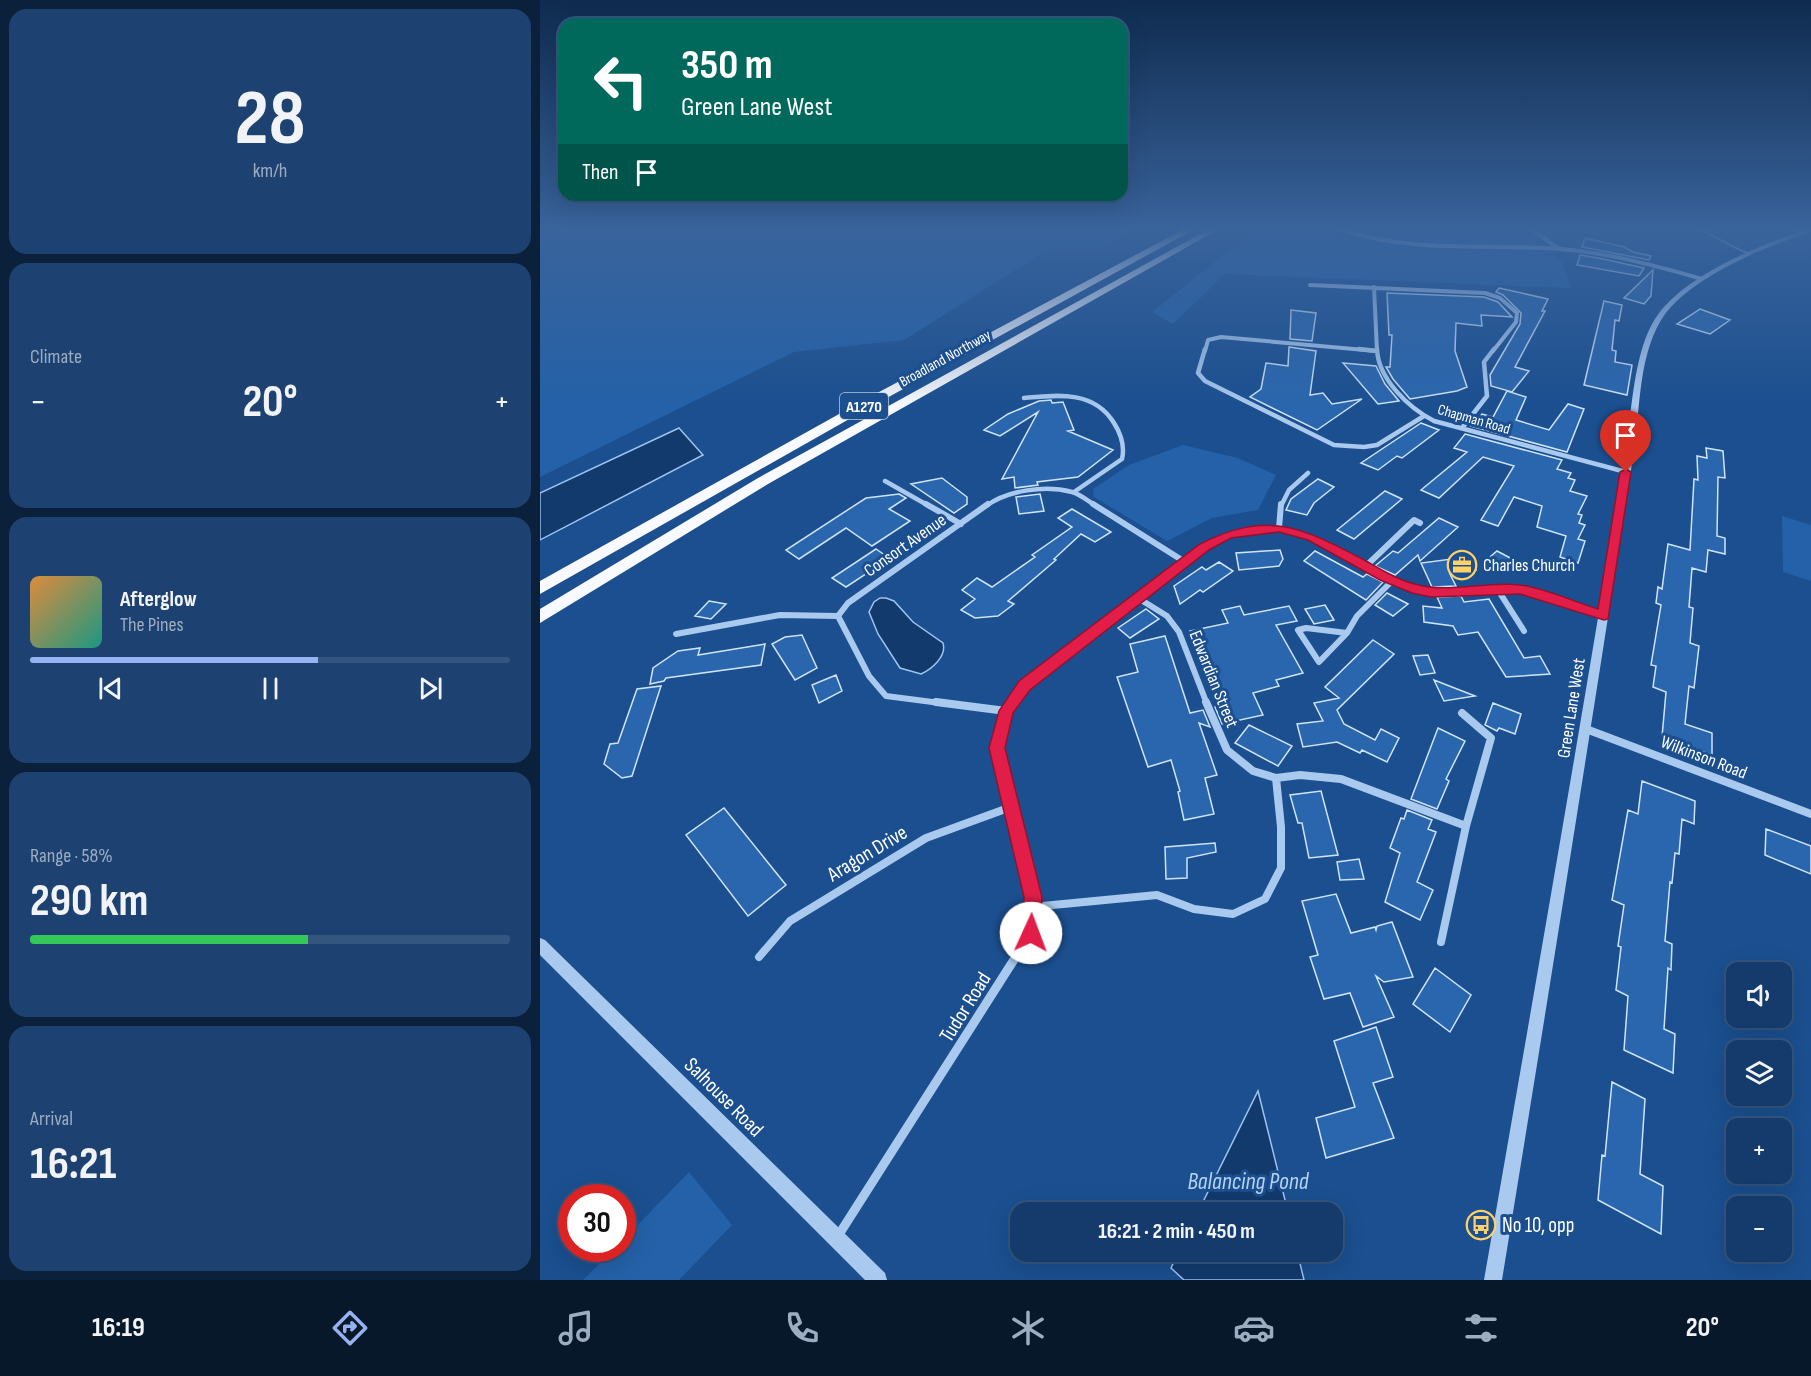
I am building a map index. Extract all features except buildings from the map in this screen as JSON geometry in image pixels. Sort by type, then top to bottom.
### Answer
[{"type":"highway","name":"Broadland Northway","points":[[540,588],[880,397],[1080,289]]},
{"type":"highway","name":"Broadland Northway","points":[[540,617],[762,481],[1108,289]]},
{"type":"street","name":"Chapman Road","points":[[1374,289],[1377,359],[1387,379],[1417,412],[1462,428],[1626,472]]},
{"type":"street","points":[[1406,289],[1485,293],[1500,298],[1518,313],[1516,322],[1484,362],[1487,396],[1462,428]]},
{"type":"street","name":"Green Lane West","points":[[1493,1280],[1647,350],[1658,319],[1691,289]]},
{"type":"street","points":[[1377,351],[1221,337],[1208,340],[1198,374],[1205,381],[1334,445],[1364,447],[1377,445],[1424,416]]},
{"type":"street","points":[[1024,398],[1052,396],[1085,398],[1107,410],[1117,426],[1125,447],[1122,459],[1074,492]]},
{"type":"street","points":[[1279,528],[1281,501],[1287,492],[1308,473]]},
{"type":"street","points":[[885,481],[961,524]]},
{"type":"street","name":"Consort Avenue","points":[[838,616],[848,603],[997,498],[1013,492],[1061,489],[1074,492],[1185,562]]},
{"type":"street","points":[[1365,567],[1414,520],[1420,523]]},
{"type":"street","name":"Tudor Road","points":[[836,1240],[1031,933],[1033,897],[997,748],[1006,711],[1024,686],[1204,547],[1228,535],[1279,528],[1312,538],[1365,567],[1412,588],[1431,592],[1520,589],[1604,615]]},
{"type":"street","points":[[1347,633],[1306,628],[1298,630],[1319,662],[1347,633],[1357,616],[1393,580]]},
{"type":"street","points":[[1498,590],[1524,632]]},
{"type":"street","name":"Edwardian Street","points":[[1138,598],[1167,616],[1179,632],[1227,750],[1253,771],[1276,778],[1300,775],[1341,779],[1466,826]]},
{"type":"street","points":[[676,633],[780,615],[838,616],[869,676],[886,696],[1006,711]]},
{"type":"street","points":[[1440,942],[1466,826],[1491,738],[1462,713]]},
{"type":"street","name":"Wilkinson Road","points":[[1586,729],[1811,814]]},
{"type":"street","points":[[1032,907],[1157,895],[1194,909],[1233,914],[1265,899],[1281,868],[1281,827],[1276,778]]},
{"type":"street","name":"Aragon Drive","points":[[759,957],[790,921],[926,838],[1011,807]]},
{"type":"street","name":"Salhouse Road","points":[[540,945],[878,1280]]},
{"type":"shaded area","points":[[540,289],[986,289],[904,340],[794,352],[540,477]]},
{"type":"shaded area","points":[[1181,289],[1210,289],[1173,324],[1152,312]]},
{"type":"shaded area","points":[[1183,445],[1238,458],[1276,475],[1258,510],[1212,518],[1167,541],[1094,497],[1093,489],[1129,465]]},
{"type":"shaded area","points":[[1782,516],[1811,525],[1811,581],[1783,572]]},
{"type":"shaded area","points":[[689,1172],[732,1225],[679,1280],[583,1280],[601,1262],[636,1262],[636,1227]]},
{"type":"water","points":[[679,428],[703,455],[540,540],[540,493]]},
{"type":"water","points":[[880,598],[894,601],[913,622],[943,643],[941,657],[925,672],[921,674],[900,668],[878,634],[869,612],[874,602]]},
{"type":"water","name":"Balancing Pond","points":[[1258,1091],[1286,1202],[1203,1202]]},
{"type":"water","points":[[1174,1262],[1300,1262],[1304,1280],[1184,1280],[1171,1268]]},
{"type":"place","name":"Charles Church","points":[[1462,565]]},
{"type":"place","name":"No 10, opp","points":[[1481,1225]]},
{"type":"route","points":[[1031,933],[1033,897],[997,748],[1006,711],[1024,686],[1204,547],[1228,535],[1254,530],[1279,528],[1312,538],[1384,577],[1412,588],[1431,592],[1520,589],[1604,615],[1626,472]]}]
